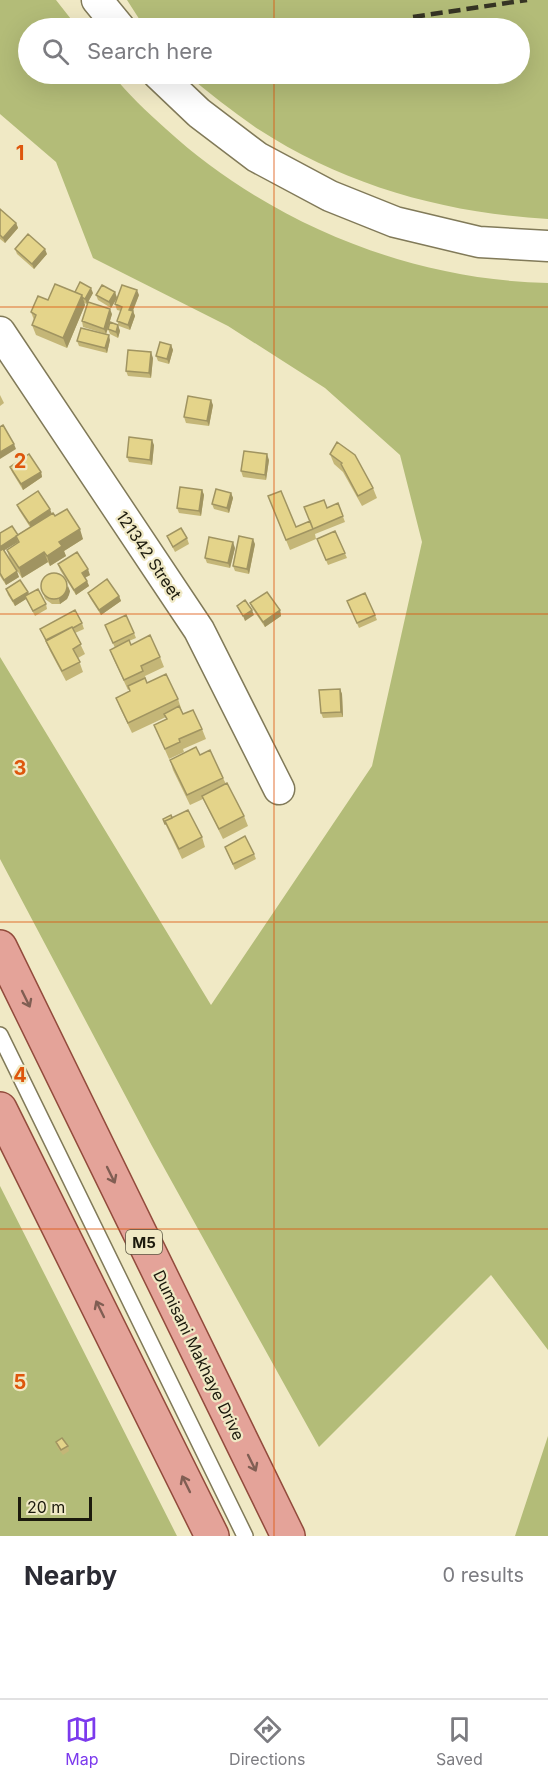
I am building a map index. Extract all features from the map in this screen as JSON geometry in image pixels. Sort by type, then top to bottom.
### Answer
[{"type":"main road","name":"Dumisani Makhaye Drive","points":[[0,947],[288,1536]]},
{"type":"main road","points":[[0,1109],[212,1536]]},
{"type":"street","points":[[98,0],[112,18]]},
{"type":"street","points":[[169,84],[199,113],[257,157],[330,196],[395,222],[479,242],[548,246]]},
{"type":"street","name":"121342 Street","points":[[0,332],[199,630],[279,789]]},
{"type":"lane","points":[[0,1035],[245,1536]]},
{"type":"green space","points":[[0,0],[56,0],[70,18],[18,18],[18,84],[121,84],[166,129],[206,162],[250,192],[295,218],[343,240],[393,258],[444,271],[496,279],[548,283],[548,1350],[491,1275],[319,1447],[152,1146],[0,859],[0,657],[211,1005],[372,766],[422,542],[400,455],[325,388],[228,326],[93,258],[56,162],[0,114]]},
{"type":"green space","points":[[127,0],[548,0],[548,219],[510,216],[434,203],[361,181],[292,149],[258,129],[198,84],[530,84],[530,18],[139,18]]},
{"type":"green space","points":[[0,1186],[1,1188],[177,1536],[0,1536]]},
{"type":"green space","points":[[548,1436],[548,1536],[515,1536]]},
{"type":"building","points":[[0,209],[16,223],[3,238],[0,235]]},
{"type":"building","points":[[28,234],[45,249],[32,264],[15,249]]},
{"type":"building","points":[[80,282],[91,288],[85,299],[75,292]]},
{"type":"building","points":[[55,284],[82,295],[63,338],[32,325],[36,315],[31,312],[38,296],[48,300]]},
{"type":"building","points":[[102,285],[115,292],[109,302],[96,295]]},
{"type":"building","points":[[122,285],[137,290],[129,310],[133,311],[128,325],[117,321],[122,307],[115,304]]},
{"type":"building","points":[[88,302],[110,309],[104,329],[82,321]]},
{"type":"building","points":[[110,322],[118,325],[116,332],[108,329]]},
{"type":"building","points":[[81,328],[109,335],[105,348],[77,341]]},
{"type":"building","points":[[160,342],[171,345],[167,359],[156,356]]},
{"type":"building","points":[[128,350],[151,352],[149,373],[126,371]]},
{"type":"building","points":[[188,396],[211,400],[207,421],[184,417]]},
{"type":"building","points":[[3,425],[14,444],[0,452],[0,427]]},
{"type":"building","points":[[129,437],[152,440],[150,460],[127,457]]},
{"type":"building","points":[[337,442],[355,455],[373,488],[358,496],[342,463],[330,454]]},
{"type":"building","points":[[244,451],[267,454],[265,475],[241,471]]},
{"type":"building","points":[[29,454],[41,472],[21,484],[10,467]]},
{"type":"building","points":[[180,487],[202,490],[199,511],[177,508]]},
{"type":"building","points":[[216,489],[231,493],[227,508],[212,504]]},
{"type":"building","points":[[38,491],[50,509],[29,523],[17,505]]},
{"type":"building","points":[[281,491],[296,527],[310,521],[313,529],[286,540],[268,496]]},
{"type":"building","points":[[324,500],[327,508],[338,503],[343,516],[313,529],[304,507]]},
{"type":"building","points":[[67,509],[80,529],[59,542],[62,546],[47,556],[44,552],[19,568],[7,550],[19,542],[16,536],[53,513],[55,516]]},
{"type":"building","points":[[12,526],[18,535],[0,547],[0,533]]},
{"type":"building","points":[[181,528],[187,538],[173,547],[167,536]]},
{"type":"building","points":[[335,531],[345,553],[326,560],[317,539]]},
{"type":"building","points":[[239,536],[253,539],[247,569],[233,566]]},
{"type":"building","points":[[209,537],[233,542],[228,563],[205,558]]},
{"type":"building","points":[[3,549],[17,571],[4,580],[0,573],[0,551]]},
{"type":"building","points":[[77,552],[88,569],[82,573],[87,581],[74,590],[58,564]]},
{"type":"building","points":[[54,573],[63,577],[67,586],[63,595],[54,599],[45,595],[41,586],[45,577]]},
{"type":"building","points":[[107,579],[119,596],[99,610],[88,593]]},
{"type":"building","points":[[20,580],[28,592],[13,601],[6,589]]},
{"type":"building","points":[[38,589],[46,604],[33,611],[25,596]]},
{"type":"building","points":[[267,592],[280,610],[263,622],[250,603]]},
{"type":"building","points":[[365,593],[375,615],[357,623],[347,601]]},
{"type":"building","points":[[245,600],[252,610],[243,616],[237,606]]},
{"type":"building","points":[[75,610],[82,623],[46,640],[40,629]]},
{"type":"building","points":[[126,615],[134,633],[113,643],[105,625]]},
{"type":"building","points":[[72,627],[81,644],[73,649],[80,662],[62,671],[46,641]]},
{"type":"building","points":[[150,635],[160,657],[141,666],[143,671],[124,680],[110,650],[129,640],[131,645]]},
{"type":"building","points":[[166,674],[178,699],[128,723],[116,698],[130,691],[128,686],[145,678],[147,683]]},
{"type":"building","points":[[340,689],[341,712],[321,713],[319,690]]},
{"type":"building","points":[[179,706],[183,714],[193,710],[202,729],[179,739],[180,742],[165,749],[154,725],[167,719],[164,714]]},
{"type":"building","points":[[196,747],[200,755],[210,750],[223,778],[187,795],[170,760]]},
{"type":"building","points":[[227,783],[244,816],[219,829],[202,796]]},
{"type":"building","points":[[188,810],[202,837],[179,849],[165,821]]},
{"type":"building","points":[[171,815],[172,818],[165,821],[165,824],[163,819]]},
{"type":"building","points":[[245,836],[254,854],[233,864],[225,847]]},
{"type":"building","points":[[62,1438],[68,1446],[61,1450],[56,1442]]},
{"type":"railway","points":[[413,17],[527,0]]}]
